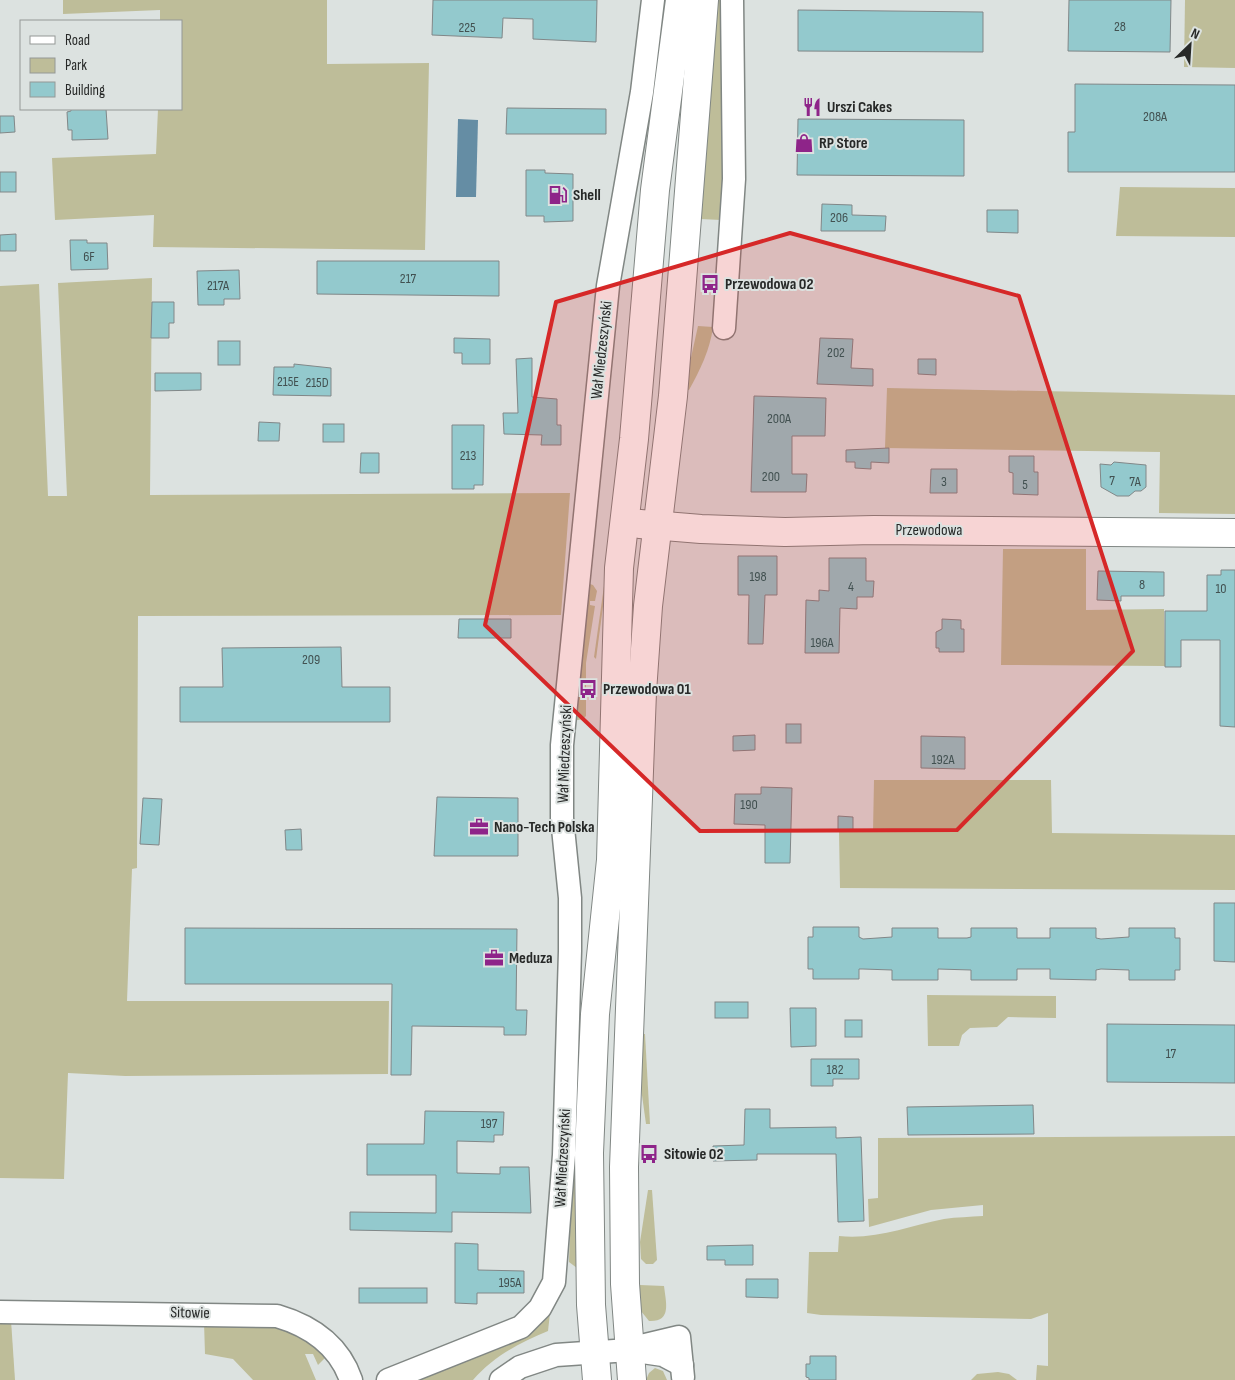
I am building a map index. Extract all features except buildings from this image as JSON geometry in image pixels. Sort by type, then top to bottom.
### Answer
[{"type":"main road","name":"Wał Miedzeszyński","points":[[597,1380],[594,1353],[589,1230],[592,1077],[594,1014],[611,860],[618,586],[635,430],[655,190],[680,0]]},
{"type":"main road","points":[[632,1380],[623,1222],[642,692],[647,613],[674,396],[704,0]]},
{"type":"main road","name":"Przewodowa","points":[[624,522],[658,526],[785,532],[874,530],[1235,533]]},
{"type":"street","name":"Wał Miedzeszyński","points":[[388,1380],[521,1327],[540,1308],[554,1282],[564,1155],[570,951],[570,898],[562,818],[562,745],[608,286],[643,84],[653,0]]},
{"type":"street","points":[[724,328],[734,179],[732,0]]},
{"type":"street","name":"Sitowie","points":[[0,1312],[277,1316],[300,1323],[318,1334],[335,1351],[347,1368],[351,1380]]},
{"type":"street","points":[[629,1350],[646,1343],[679,1337],[682,1372]]},
{"type":"street","points":[[501,1380],[520,1366],[556,1355],[629,1350],[663,1355],[682,1372]]},
{"type":"highlighted area","points":[[790,233],[1019,296],[1133,651],[957,830],[700,831],[485,625],[556,302]]},
{"type":"green space","points":[[63,0],[327,0],[327,64],[429,63],[425,250],[153,247],[154,215],[55,220],[52,158],[156,154],[158,110],[182,110],[182,20],[160,20],[160,10],[63,14]]},
{"type":"green space","points":[[717,0],[722,0],[724,182],[721,220],[700,219]]},
{"type":"green space","points":[[1185,0],[1235,0],[1235,68],[1184,67]]},
{"type":"green space","points":[[1120,187],[1235,188],[1235,237],[1116,236]]},
{"type":"green space","points":[[152,278],[150,495],[570,493],[561,615],[138,616],[137,868],[132,869],[127,1001],[389,1001],[388,1074],[125,1076],[68,1073],[64,1179],[0,1178],[0,286],[39,284],[48,496],[67,496],[58,283]]},
{"type":"green space","points":[[698,326],[713,327],[710,344],[704,360],[689,390],[687,390],[688,371]]},
{"type":"green space","points":[[887,388],[1235,395],[1235,514],[1159,513],[1160,452],[885,448]]},
{"type":"green space","points":[[1003,549],[1086,549],[1086,610],[1164,609],[1165,666],[1001,665]]},
{"type":"green space","points":[[587,583],[593,585],[597,591],[595,601],[590,601],[590,605],[595,606],[586,663],[586,716],[583,719],[573,721]]},
{"type":"green space","points":[[606,584],[596,659],[594,657],[604,586]]},
{"type":"green space","points":[[874,780],[1051,780],[1052,833],[1235,835],[1235,890],[840,888],[839,832],[873,832]]},
{"type":"green space","points":[[927,995],[1056,996],[1056,1018],[1008,1017],[997,1027],[970,1028],[962,1035],[959,1046],[928,1046]]},
{"type":"green space","points":[[577,1023],[581,1023],[577,1268],[569,1262]]},
{"type":"green space","points":[[641,1034],[645,1034],[650,1124],[646,1124],[640,1081]]},
{"type":"green space","points":[[1235,1136],[1235,1380],[1036,1380],[1037,1365],[1048,1366],[1048,1313],[1031,1319],[821,1315],[807,1313],[809,1252],[838,1252],[839,1236],[866,1236],[892,1232],[944,1219],[983,1216],[983,1205],[931,1210],[869,1227],[868,1199],[878,1198],[878,1138]]},
{"type":"green space","points":[[648,1190],[652,1190],[657,1260],[653,1264],[646,1264],[641,1259],[640,1242]]},
{"type":"green space","points":[[638,1286],[664,1286],[666,1310],[661,1318],[649,1321],[641,1311]]},
{"type":"green space","points":[[550,1313],[548,1331],[527,1340],[498,1357],[473,1380],[408,1380],[510,1344],[521,1338]]},
{"type":"green space","points":[[0,1320],[11,1320],[15,1380],[0,1380]]},
{"type":"green space","points":[[204,1322],[254,1325],[285,1330],[313,1345],[326,1357],[318,1365],[313,1354],[305,1354],[316,1380],[253,1380],[233,1359],[205,1354]]},
{"type":"green space","points":[[655,1368],[663,1371],[667,1380],[646,1380],[649,1373]]},
{"type":"green space","points":[[998,1372],[1009,1374],[1017,1380],[971,1380],[977,1374]]},
{"type":"water","points":[[458,119],[478,120],[476,197],[456,197]]},
{"type":"place","name":"Urszi Cakes","points":[[812,107]]},
{"type":"place","name":"RP Store","points":[[804,143]]},
{"type":"place","name":"Shell","points":[[558,195]]},
{"type":"place","name":"Przewodowa 02","points":[[710,284]]},
{"type":"place","name":"Przewodowa 01","points":[[588,689]]},
{"type":"place","name":"Nano-Tech Polska","points":[[479,827]]},
{"type":"place","name":"Meduza","points":[[494,958]]},
{"type":"place","name":"Sitowie 02","points":[[649,1154]]}]
